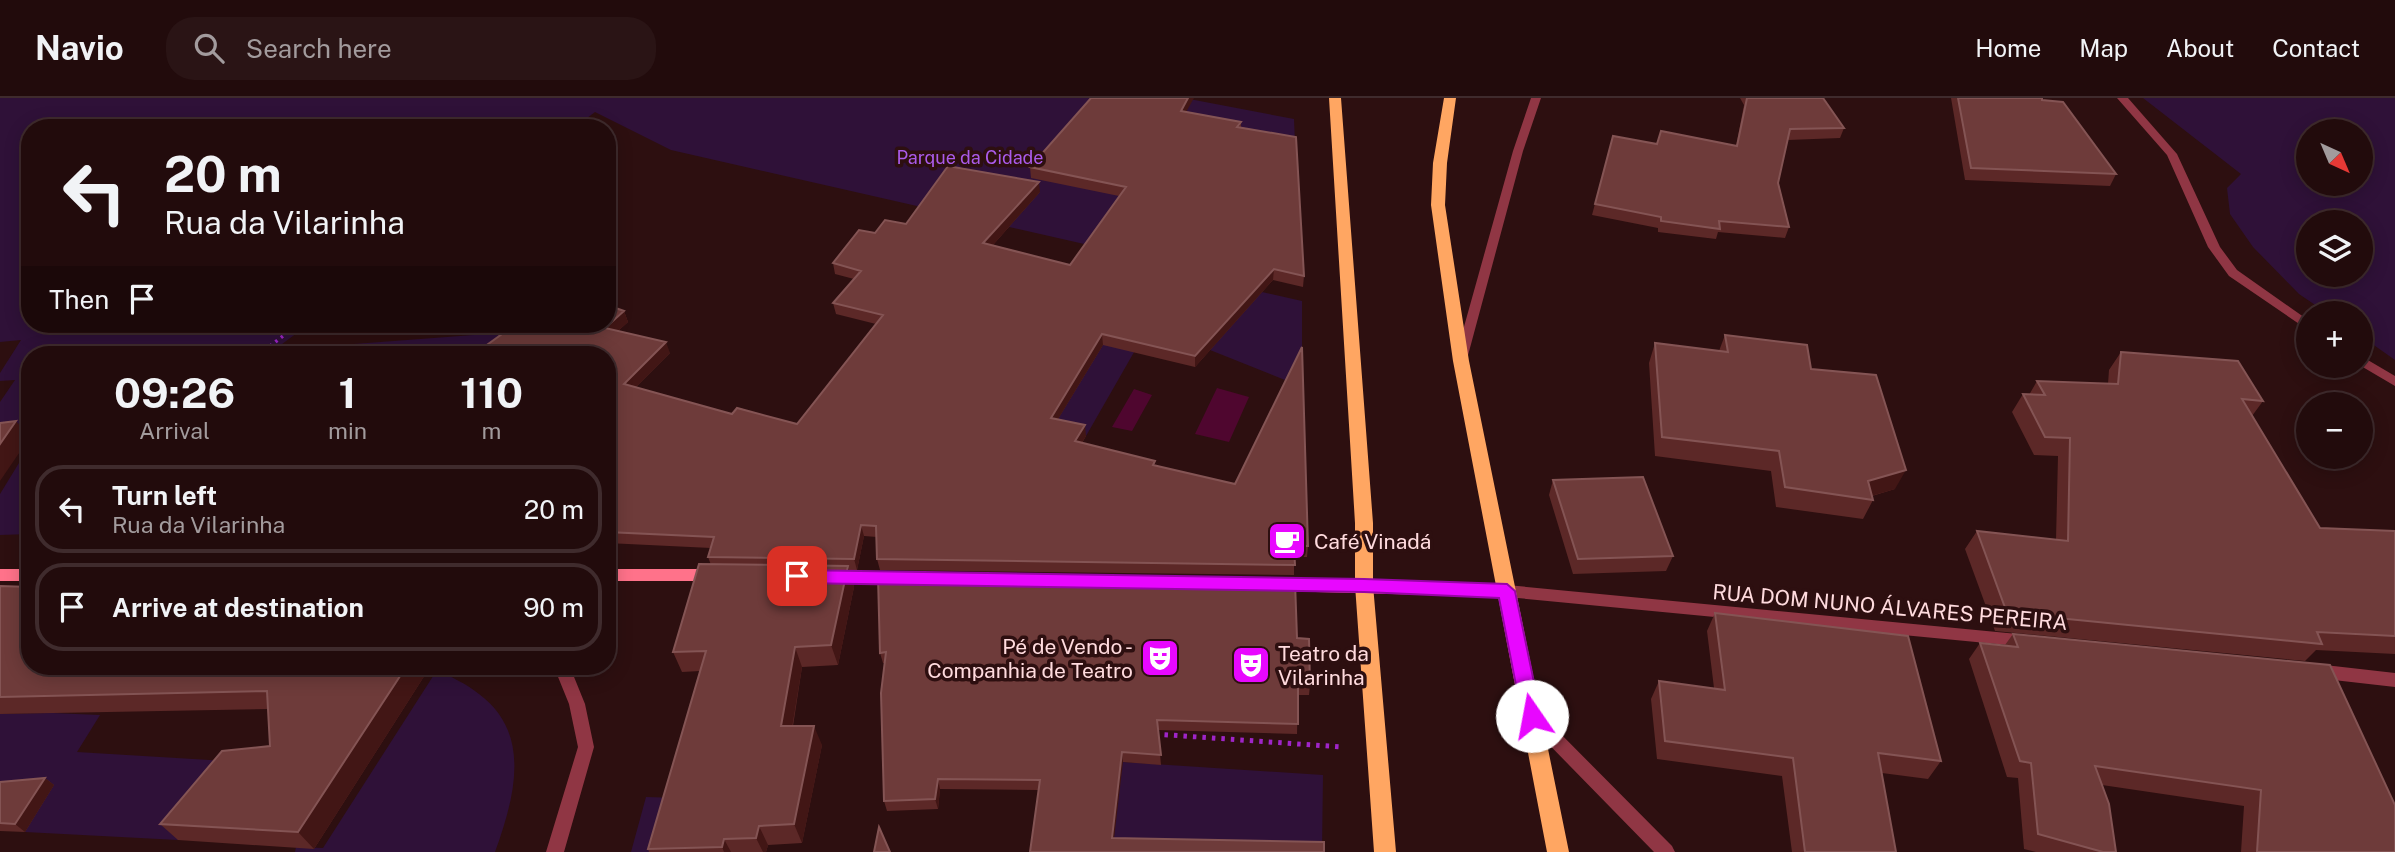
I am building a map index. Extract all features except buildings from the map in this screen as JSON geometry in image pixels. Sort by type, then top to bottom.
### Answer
[{"type":"main road","points":[[1335,98],[1364,523],[1364,585],[1385,852]]},
{"type":"main road","points":[[1450,98],[1442,140],[1438,205],[1461,361],[1558,852]]},
{"type":"main road","points":[[0,575],[21,575]]},
{"type":"main road","points":[[616,575],[731,575]]},
{"type":"main road","points":[[814,577],[911,579]]},
{"type":"main road","points":[[1266,585],[1364,585],[1507,591]]},
{"type":"street","points":[[1461,361],[1518,151],[1536,98]]},
{"type":"street","points":[[2122,98],[2172,154],[2214,247],[2233,273],[2296,318]]},
{"type":"street","points":[[2373,368],[2395,382]]},
{"type":"street","name":"RUA DOM NUNO ÁLVARES PEREIRA","points":[[1507,591],[2042,643]]},
{"type":"street","points":[[2300,670],[2395,680]]},
{"type":"street","points":[[555,852],[586,747],[577,704],[565,675]]},
{"type":"street","points":[[1532,716],[1667,852]]},
{"type":"path","points":[[270,346],[287,333]]},
{"type":"path","points":[[1147,733],[1377,750]]},
{"type":"green space","name":"Parque da Cidade","points":[[0,98],[1184,98],[1294,119],[1295,143],[1192,211],[1115,251],[671,150],[616,122],[616,119],[609,119],[595,112],[586,119],[21,119],[21,333],[297,333],[279,346],[21,346],[21,438],[0,441],[0,402],[15,380],[0,381],[0,373],[21,340],[0,342]]},
{"type":"green space","points":[[2143,98],[2395,98],[2395,360],[2373,344],[2373,301],[2309,301],[2299,294],[2253,247],[2230,214],[2227,188],[2241,174]]},
{"type":"green space","points":[[1168,271],[1302,301],[1302,383],[1290,382],[1210,350],[1239,317]]},
{"type":"green space","points":[[1015,300],[1149,326],[1086,436],[1052,429]]},
{"type":"green space","points":[[499,333],[523,333],[506,346],[327,346]]},
{"type":"green space","points":[[21,460],[21,534],[0,535],[0,494]]},
{"type":"green space","points":[[434,675],[447,675],[464,684],[496,710],[507,728],[513,748],[514,768],[513,789],[495,852],[295,852],[296,847],[323,848]]},
{"type":"green space","points":[[0,714],[100,715],[77,752],[243,762],[178,840],[25,832],[0,791]]},
{"type":"green space","points":[[1123,762],[1323,775],[1322,851],[1060,852]]},
{"type":"green space","points":[[646,797],[679,798],[663,852],[631,852]]},
{"type":"shaded area","points":[[1217,388],[1249,397],[1229,442],[1195,434]]},
{"type":"shaded area","points":[[1134,389],[1152,395],[1132,431],[1112,427]]},
{"type":"place","name":"Café Vinadá","points":[[1287,541]]},
{"type":"place","name":"Pé de Vendo - Companhia de Teatro","points":[[1160,658]]},
{"type":"place","name":"Teatro da Vilarinha","points":[[1251,665]]},
{"type":"route","points":[[797,576],[1364,585],[1507,591],[1532,716]]}]
